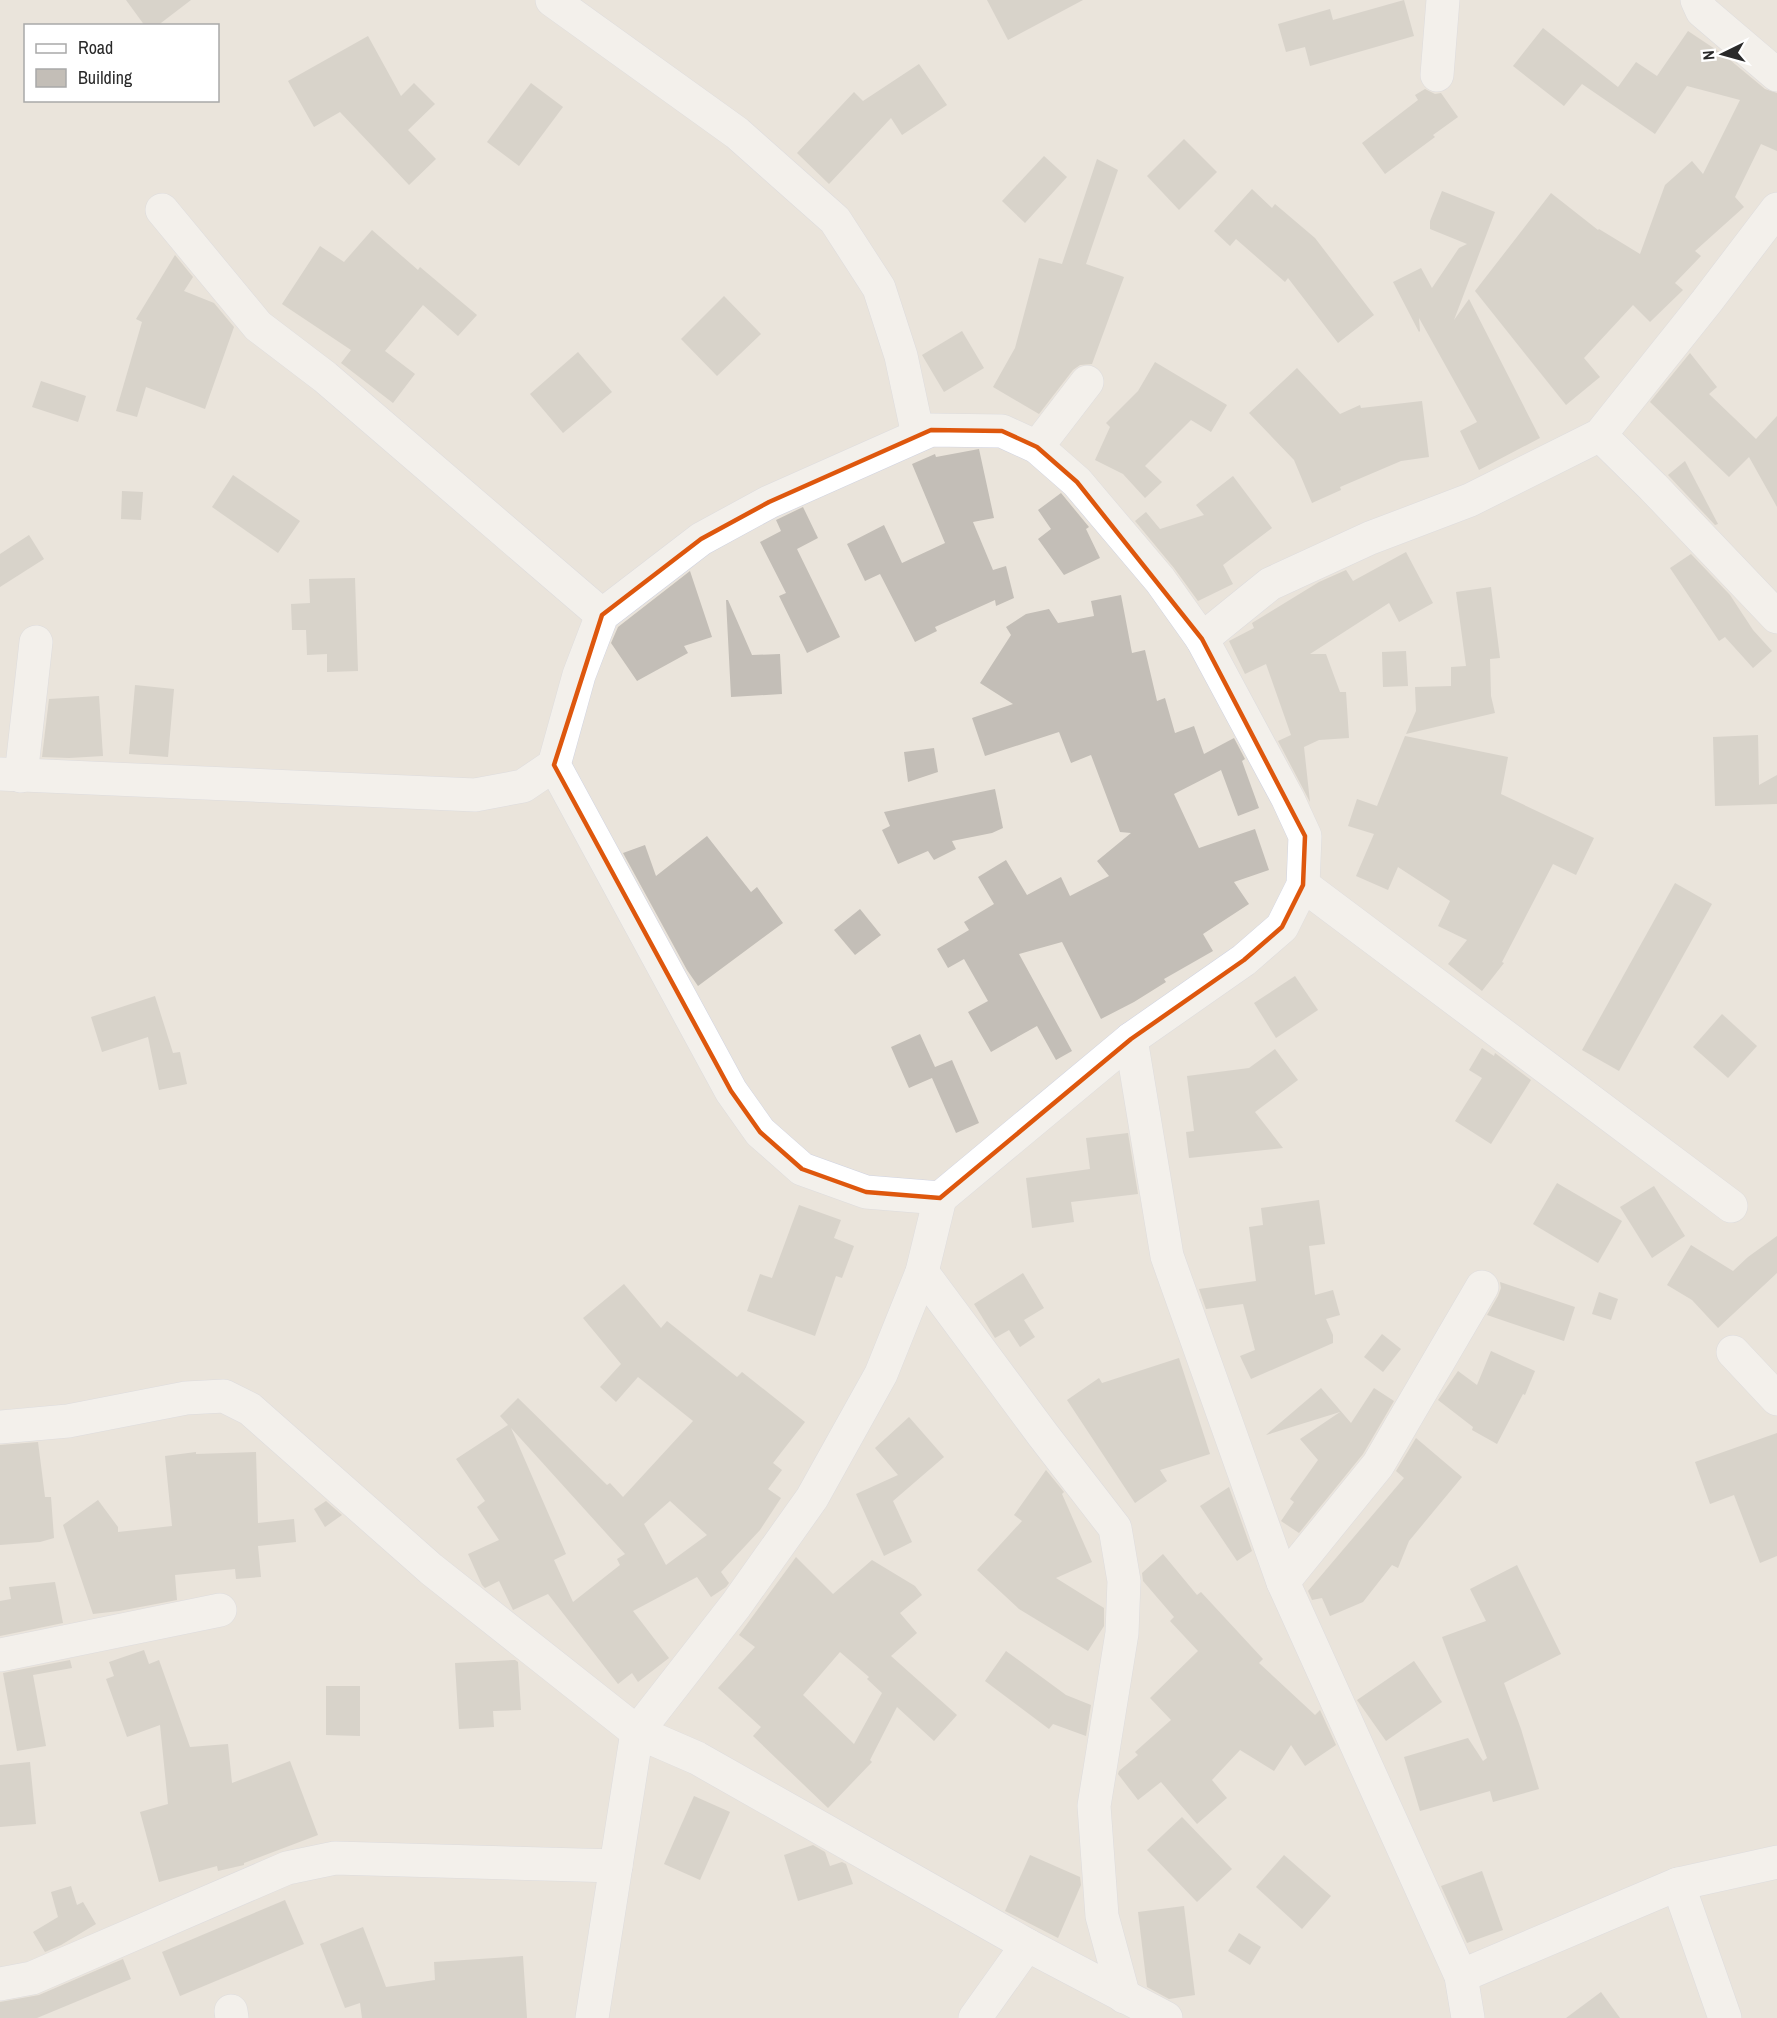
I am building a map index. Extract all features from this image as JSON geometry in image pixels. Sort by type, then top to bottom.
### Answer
[{"type":"street","points":[[552,0],[736,133],[835,220],[879,288],[901,356],[918,435]]},
{"type":"street","points":[[1437,75],[1443,0]]},
{"type":"street","points":[[1696,0],[1702,11],[1777,75]]},
{"type":"street","points":[[1202,639],[1270,584],[1370,538],[1470,500],[1600,435],[1777,209]]},
{"type":"street","points":[[162,210],[258,326],[325,377],[602,615]]},
{"type":"street","points":[[1037,447],[1087,382]]},
{"type":"street","points":[[36,642],[10,775],[475,795],[523,786],[554,765],[579,675],[602,615],[701,539],[769,502],[931,430],[1002,431],[1037,447],[1077,482],[1160,580],[1202,639],[1288,799],[1305,836],[1303,885],[1282,927],[1244,960],[1131,1039],[940,1198],[922,1272],[882,1374],[812,1498],[736,1605],[637,1732],[592,2018]]},
{"type":"street","points":[[1600,435],[1777,617]]},
{"type":"street","points":[[554,765],[731,1091],[760,1132],[802,1169],[866,1192],[940,1198]]},
{"type":"street","points":[[1303,885],[1731,1206]]},
{"type":"street","points":[[1131,1039],[1167,1256],[1283,1582],[1461,1976],[1468,2018]]},
{"type":"street","points":[[922,1272],[1043,1436],[1115,1527],[1124,1581],[1122,1633],[1095,1806],[1102,1916],[1124,1997]]},
{"type":"street","points":[[1283,1582],[1378,1464],[1482,1287]]},
{"type":"street","points":[[1733,1352],[1777,1399]]},
{"type":"street","points":[[0,1427],[68,1421],[186,1398],[224,1396],[250,1409],[431,1569],[637,1732],[697,1758],[1028,1945],[1166,2018]]},
{"type":"street","points":[[0,1655],[220,1610]]},
{"type":"street","points":[[0,1984],[32,1978],[287,1868],[335,1858],[616,1866]]},
{"type":"street","points":[[1461,1976],[1678,1884],[1777,1862]]},
{"type":"street","points":[[1678,1884],[1725,2018]]},
{"type":"street","points":[[975,2018],[1028,1945]]},
{"type":"highlighted area","points":[[931,430],[1002,431],[1037,447],[1077,482],[1202,639],[1305,836],[1303,885],[1282,927],[1244,960],[1131,1039],[940,1198],[866,1192],[802,1169],[760,1132],[731,1091],[554,765],[602,615],[701,539],[769,502]]},
{"type":"building","points":[[126,0],[191,0],[160,24],[144,24]]},
{"type":"building","points":[[987,0],[1083,0],[1008,40]]},
{"type":"building","points":[[1404,0],[1414,36],[1310,66],[1305,47],[1286,52],[1278,24],[1330,9],[1333,20]]},
{"type":"building","points":[[1543,28],[1618,87],[1636,62],[1657,76],[1688,31],[1724,55],[1765,89],[1777,93],[1777,151],[1761,144],[1735,197],[1744,207],[1695,251],[1701,256],[1675,283],[1683,290],[1650,322],[1633,305],[1584,358],[1600,377],[1566,405],[1475,291],[1551,193],[1598,230],[1640,254],[1665,185],[1692,161],[1703,174],[1740,100],[1687,86],[1655,134],[1582,84],[1564,106],[1513,66]]},
{"type":"building","points":[[368,36],[401,96],[414,83],[435,104],[408,130],[436,159],[409,185],[340,112],[314,127],[288,81]]},
{"type":"building","points":[[919,64],[947,105],[902,135],[891,118],[829,184],[797,153],[854,92],[863,101]]},
{"type":"building","points":[[531,83],[563,107],[519,166],[487,142]]},
{"type":"building","points":[[1425,89],[1435,94],[1441,93],[1458,117],[1385,174],[1362,143],[1418,100],[1415,95]]},
{"type":"building","points":[[1184,139],[1217,172],[1179,210],[1147,176]]},
{"type":"building","points":[[1044,156],[1067,177],[1025,223],[1002,201]]},
{"type":"building","points":[[1097,159],[1118,170],[1086,264],[1124,277],[1092,364],[1080,365],[1073,370],[1039,414],[993,387],[1015,348],[1039,258],[1062,264]]},
{"type":"building","points":[[1252,189],[1272,208],[1275,204],[1315,238],[1374,315],[1338,343],[1288,278],[1285,282],[1236,239],[1230,246],[1214,231]]},
{"type":"building","points":[[1442,191],[1495,212],[1454,320],[1469,299],[1540,438],[1479,470],[1460,431],[1477,422],[1419,318],[1419,332],[1393,282],[1421,268],[1432,288],[1459,248],[1467,244],[1430,229],[1430,221]]},
{"type":"building","points":[[372,230],[418,270],[420,267],[477,315],[458,336],[423,305],[385,351],[415,374],[393,403],[341,363],[351,350],[282,304],[320,246],[344,262]]},
{"type":"building","points":[[175,255],[193,277],[184,291],[214,303],[234,327],[205,409],[146,387],[137,417],[116,411],[142,322],[136,319]]},
{"type":"building","points":[[724,296],[761,334],[717,376],[681,339]]},
{"type":"building","points":[[962,331],[984,368],[944,392],[922,355]]},
{"type":"building","points":[[578,352],[612,392],[563,433],[530,394]]},
{"type":"building","points":[[1690,353],[1717,387],[1709,394],[1756,439],[1777,416],[1777,507],[1749,457],[1729,477],[1650,402]]},
{"type":"building","points":[[1155,362],[1227,405],[1211,432],[1191,420],[1145,466],[1162,482],[1145,498],[1123,474],[1095,460],[1110,427],[1106,423],[1138,391]]},
{"type":"building","points":[[1297,368],[1340,414],[1360,405],[1361,408],[1422,401],[1429,457],[1401,461],[1340,487],[1341,490],[1312,503],[1294,460],[1249,413]]},
{"type":"building","points":[[41,381],[86,396],[78,422],[32,407]]},
{"type":"building","points":[[979,449],[994,518],[973,522],[993,570],[1006,566],[1014,598],[996,606],[995,600],[935,627],[937,631],[915,642],[880,574],[865,581],[847,544],[884,525],[902,563],[945,543],[912,464],[935,454],[936,457]]},
{"type":"building","points":[[1685,461],[1718,524],[1715,525],[1668,475]]},
{"type":"building","points":[[233,475],[300,521],[278,553],[212,507]]},
{"type":"building","points":[[1233,476],[1272,528],[1223,565],[1233,584],[1198,601],[1135,521],[1146,512],[1160,529],[1204,515],[1196,505]]},
{"type":"building","points":[[122,491],[143,492],[141,520],[121,519]]},
{"type":"building","points":[[1061,493],[1089,527],[1086,529],[1100,558],[1064,575],[1038,539],[1051,529],[1038,510]]},
{"type":"building","points":[[803,507],[818,538],[797,549],[840,637],[807,653],[779,596],[786,593],[760,542],[781,531],[776,520]]},
{"type":"building","points":[[29,535],[44,559],[0,587],[0,554]]},
{"type":"building","points":[[1406,552],[1433,603],[1399,622],[1389,603],[1310,654],[1326,654],[1340,692],[1346,692],[1349,738],[1319,740],[1304,747],[1310,802],[1278,741],[1291,735],[1266,664],[1245,674],[1229,641],[1254,628],[1252,623],[1319,582],[1346,570],[1353,581]]},
{"type":"building","points":[[1691,554],[1730,595],[1753,630],[1772,651],[1753,668],[1725,637],[1719,641],[1670,568]]},
{"type":"building","points":[[690,571],[712,637],[684,646],[688,653],[637,681],[611,643],[618,627]]},
{"type":"building","points":[[355,578],[358,671],[327,672],[327,654],[307,655],[306,630],[292,630],[291,604],[310,603],[309,579]]},
{"type":"building","points":[[1491,587],[1500,658],[1490,659],[1491,696],[1495,713],[1406,734],[1416,711],[1415,687],[1451,686],[1451,667],[1466,666],[1456,592]]},
{"type":"building","points":[[1121,595],[1132,653],[1145,650],[1157,701],[1165,698],[1175,733],[1194,726],[1204,754],[1234,738],[1245,759],[1242,761],[1259,808],[1238,816],[1221,770],[1174,794],[1199,848],[1255,829],[1269,870],[1234,882],[1249,904],[1203,934],[1213,951],[1164,979],[1166,982],[1134,1002],[1101,1019],[1062,942],[1019,954],[1072,1051],[1056,1060],[1037,1026],[991,1052],[968,1012],[988,1001],[964,959],[948,968],[937,949],[969,930],[964,922],[994,904],[978,877],[1006,860],[1027,895],[1061,877],[1070,896],[1109,876],[1097,861],[1131,833],[1120,832],[1091,755],[1071,763],[1059,732],[985,756],[972,718],[1013,704],[980,683],[1011,635],[1006,627],[1026,614],[1049,609],[1058,623],[1094,616],[1091,601]]},
{"type":"building","points":[[726,600],[728,600],[752,655],[780,654],[782,694],[731,697]]},
{"type":"building","points":[[1406,651],[1408,686],[1383,687],[1382,652]]},
{"type":"building","points":[[135,685],[174,689],[168,757],[129,754]]},
{"type":"building","points":[[99,696],[103,756],[42,757],[49,699]]},
{"type":"building","points":[[1758,735],[1759,785],[1777,775],[1777,804],[1715,806],[1713,737]]},
{"type":"building","points":[[1405,736],[1508,757],[1501,794],[1594,838],[1576,875],[1553,864],[1502,962],[1504,963],[1482,991],[1448,964],[1467,940],[1438,926],[1450,901],[1398,867],[1388,890],[1356,876],[1374,834],[1348,826],[1357,799],[1377,806]]},
{"type":"building","points":[[934,748],[938,772],[908,782],[904,752]]},
{"type":"building","points":[[995,789],[1003,828],[992,833],[952,841],[956,849],[934,860],[928,851],[898,864],[882,830],[890,826],[884,812]]},
{"type":"building","points":[[707,836],[751,892],[757,887],[783,923],[698,986],[623,853],[645,845],[656,876]]},
{"type":"building","points":[[1675,883],[1712,904],[1619,1071],[1582,1050]]},
{"type":"building","points":[[860,909],[881,935],[855,955],[834,930]]},
{"type":"building","points":[[1295,976],[1318,1010],[1276,1038],[1254,1003]]},
{"type":"building","points":[[155,996],[173,1053],[180,1052],[187,1084],[159,1090],[148,1037],[102,1052],[91,1017]]},
{"type":"building","points":[[1722,1014],[1757,1046],[1728,1078],[1693,1047]]},
{"type":"building","points":[[920,1034],[935,1067],[952,1060],[979,1123],[956,1133],[932,1078],[909,1088],[891,1047]]},
{"type":"building","points":[[1482,1048],[1494,1056],[1495,1053],[1531,1080],[1491,1144],[1455,1121],[1482,1078],[1469,1070]]},
{"type":"building","points":[[1275,1049],[1298,1080],[1255,1112],[1283,1148],[1189,1158],[1186,1132],[1194,1131],[1187,1076],[1249,1068]]},
{"type":"building","points":[[1128,1133],[1138,1194],[1071,1202],[1074,1222],[1032,1228],[1026,1178],[1090,1169],[1086,1138]]},
{"type":"building","points":[[1557,1183],[1622,1221],[1598,1263],[1533,1224]]},
{"type":"building","points":[[1654,1186],[1685,1236],[1652,1258],[1620,1207]]},
{"type":"building","points":[[1319,1200],[1325,1244],[1309,1246],[1315,1295],[1333,1290],[1340,1315],[1326,1319],[1333,1335],[1333,1343],[1251,1379],[1240,1356],[1255,1350],[1243,1304],[1206,1309],[1199,1289],[1256,1281],[1249,1227],[1263,1225],[1261,1208]]},
{"type":"building","points":[[799,1205],[841,1220],[834,1238],[854,1246],[842,1278],[836,1276],[815,1336],[747,1311],[760,1274],[772,1278]]},
{"type":"building","points":[[1777,1236],[1777,1273],[1718,1328],[1692,1300],[1667,1285],[1691,1245],[1733,1271]]},
{"type":"building","points":[[1023,1273],[1044,1308],[1024,1320],[1035,1337],[1020,1347],[1009,1330],[995,1338],[974,1304]]},
{"type":"building","points":[[1500,1282],[1575,1307],[1564,1341],[1487,1315],[1498,1296],[1501,1288]]},
{"type":"building","points":[[624,1284],[661,1328],[667,1321],[737,1377],[742,1372],[805,1422],[773,1463],[782,1470],[768,1489],[781,1498],[760,1530],[721,1572],[729,1583],[726,1587],[711,1597],[697,1577],[633,1611],[669,1658],[638,1682],[632,1673],[618,1684],[548,1594],[513,1610],[499,1581],[485,1588],[482,1585],[468,1554],[499,1540],[477,1507],[485,1501],[456,1459],[508,1425],[500,1416],[518,1398],[607,1485],[610,1483],[623,1497],[693,1421],[638,1377],[616,1402],[600,1387],[621,1364],[583,1318]],"holes":[[[511,1428],[625,1554],[617,1559],[620,1565],[573,1602],[554,1560],[566,1554]],[[670,1501],[707,1535],[666,1565],[644,1524]]]},
{"type":"building","points":[[1599,1292],[1618,1299],[1611,1320],[1592,1314]]},
{"type":"building","points":[[1382,1334],[1401,1349],[1383,1372],[1364,1357]]},
{"type":"building","points":[[1491,1351],[1535,1371],[1525,1395],[1523,1394],[1497,1444],[1472,1430],[1473,1427],[1438,1400],[1458,1371],[1477,1385]]},
{"type":"building","points":[[1179,1358],[1210,1454],[1160,1470],[1167,1481],[1135,1503],[1067,1400],[1099,1378],[1102,1383]]},
{"type":"building","points":[[1321,1388],[1351,1423],[1374,1388],[1394,1401],[1363,1454],[1299,1533],[1281,1521],[1294,1502],[1290,1499],[1318,1460],[1300,1439],[1340,1412],[1266,1435]]},
{"type":"building","points":[[909,1417],[944,1457],[893,1501],[912,1542],[884,1556],[856,1494],[898,1475],[875,1448]]},
{"type":"building","points":[[1777,1433],[1777,1556],[1760,1563],[1734,1495],[1710,1504],[1695,1462]]},
{"type":"building","points":[[1416,1438],[1462,1477],[1409,1541],[1398,1568],[1392,1565],[1363,1602],[1330,1616],[1322,1598],[1312,1600],[1308,1591],[1404,1478],[1396,1471]]},
{"type":"building","points":[[38,1442],[45,1497],[51,1497],[54,1538],[40,1542],[0,1545],[0,1445]]},
{"type":"building","points":[[196,1452],[196,1454],[256,1452],[258,1523],[294,1519],[296,1542],[258,1546],[261,1577],[236,1579],[235,1569],[175,1575],[177,1600],[93,1614],[63,1525],[98,1500],[118,1527],[118,1532],[172,1526],[165,1456]]},
{"type":"building","points":[[1046,1470],[1064,1492],[1062,1494],[1092,1562],[1056,1578],[1104,1608],[1104,1626],[1088,1651],[1019,1609],[977,1570],[1022,1521],[1014,1515]]},
{"type":"building","points":[[1229,1487],[1252,1551],[1237,1561],[1200,1506]]},
{"type":"building","points":[[326,1501],[342,1515],[325,1527],[314,1509]]},
{"type":"building","points":[[1163,1554],[1197,1595],[1201,1592],[1263,1659],[1259,1663],[1315,1715],[1320,1710],[1336,1745],[1305,1766],[1291,1745],[1274,1771],[1240,1750],[1212,1780],[1227,1798],[1197,1824],[1161,1782],[1138,1800],[1118,1774],[1138,1755],[1135,1752],[1171,1720],[1150,1698],[1198,1651],[1170,1621],[1174,1617],[1143,1581],[1142,1573]]},
{"type":"building","points":[[796,1557],[833,1594],[872,1560],[915,1586],[922,1595],[900,1613],[917,1633],[891,1656],[957,1715],[934,1741],[897,1707],[870,1760],[872,1762],[828,1808],[753,1736],[761,1727],[718,1688],[755,1647],[739,1635]],"holes":[[[840,1652],[869,1677],[867,1679],[882,1693],[854,1744],[803,1695]]]},
{"type":"building","points":[[1517,1565],[1561,1654],[1504,1683],[1539,1789],[1493,1802],[1490,1791],[1420,1811],[1404,1757],[1468,1738],[1483,1761],[1487,1758],[1442,1637],[1486,1621],[1470,1589]]},
{"type":"building","points":[[55,1582],[63,1623],[0,1636],[0,1601],[11,1599],[9,1587]]},
{"type":"building","points":[[144,1650],[149,1664],[159,1660],[190,1747],[228,1744],[232,1783],[290,1761],[318,1835],[244,1863],[244,1865],[218,1871],[217,1866],[159,1882],[140,1812],[168,1804],[160,1725],[127,1737],[106,1679],[114,1676],[109,1662]]},
{"type":"building","points":[[1006,1651],[1066,1695],[1091,1705],[1086,1736],[1053,1724],[1049,1729],[985,1681]]},
{"type":"building","points":[[70,1660],[72,1668],[33,1675],[46,1746],[17,1751],[3,1673]]},
{"type":"building","points":[[515,1660],[518,1662],[521,1710],[493,1711],[494,1727],[459,1729],[455,1663]]},
{"type":"building","points":[[1414,1661],[1442,1702],[1386,1741],[1357,1700]]},
{"type":"building","points":[[326,1686],[360,1686],[360,1736],[326,1735]]},
{"type":"building","points":[[30,1762],[36,1824],[0,1827],[0,1765]]},
{"type":"building","points":[[694,1796],[730,1812],[700,1880],[664,1864]]},
{"type":"building","points":[[1182,1817],[1232,1869],[1197,1902],[1147,1850]]},
{"type":"building","points":[[813,1845],[825,1852],[830,1866],[842,1862],[846,1864],[853,1884],[798,1901],[784,1855]]},
{"type":"building","points":[[1030,1855],[1080,1877],[1081,1885],[1058,1938],[1005,1911]]},
{"type":"building","points":[[1284,1855],[1331,1896],[1302,1929],[1256,1887]]},
{"type":"building","points":[[1482,1871],[1503,1930],[1467,1943],[1441,1886]]},
{"type":"building","points":[[71,1886],[77,1905],[83,1902],[96,1924],[45,1952],[33,1932],[58,1917],[51,1892]]},
{"type":"building","points":[[285,1900],[304,1944],[180,1996],[162,1952]]},
{"type":"building","points":[[1184,1906],[1195,1995],[1169,1999],[1147,1987],[1138,1912]]},
{"type":"building","points":[[363,1927],[386,1987],[435,1980],[434,1962],[523,1956],[527,2018],[362,2018],[360,2003],[345,2008],[320,1944]]},
{"type":"building","points":[[1239,1933],[1261,1947],[1250,1965],[1228,1951]]},
{"type":"building","points":[[123,1959],[131,1979],[37,2018],[0,2018],[0,2002],[39,1995]]},
{"type":"building","points":[[1601,1992],[1620,2018],[1566,2018]]}]
